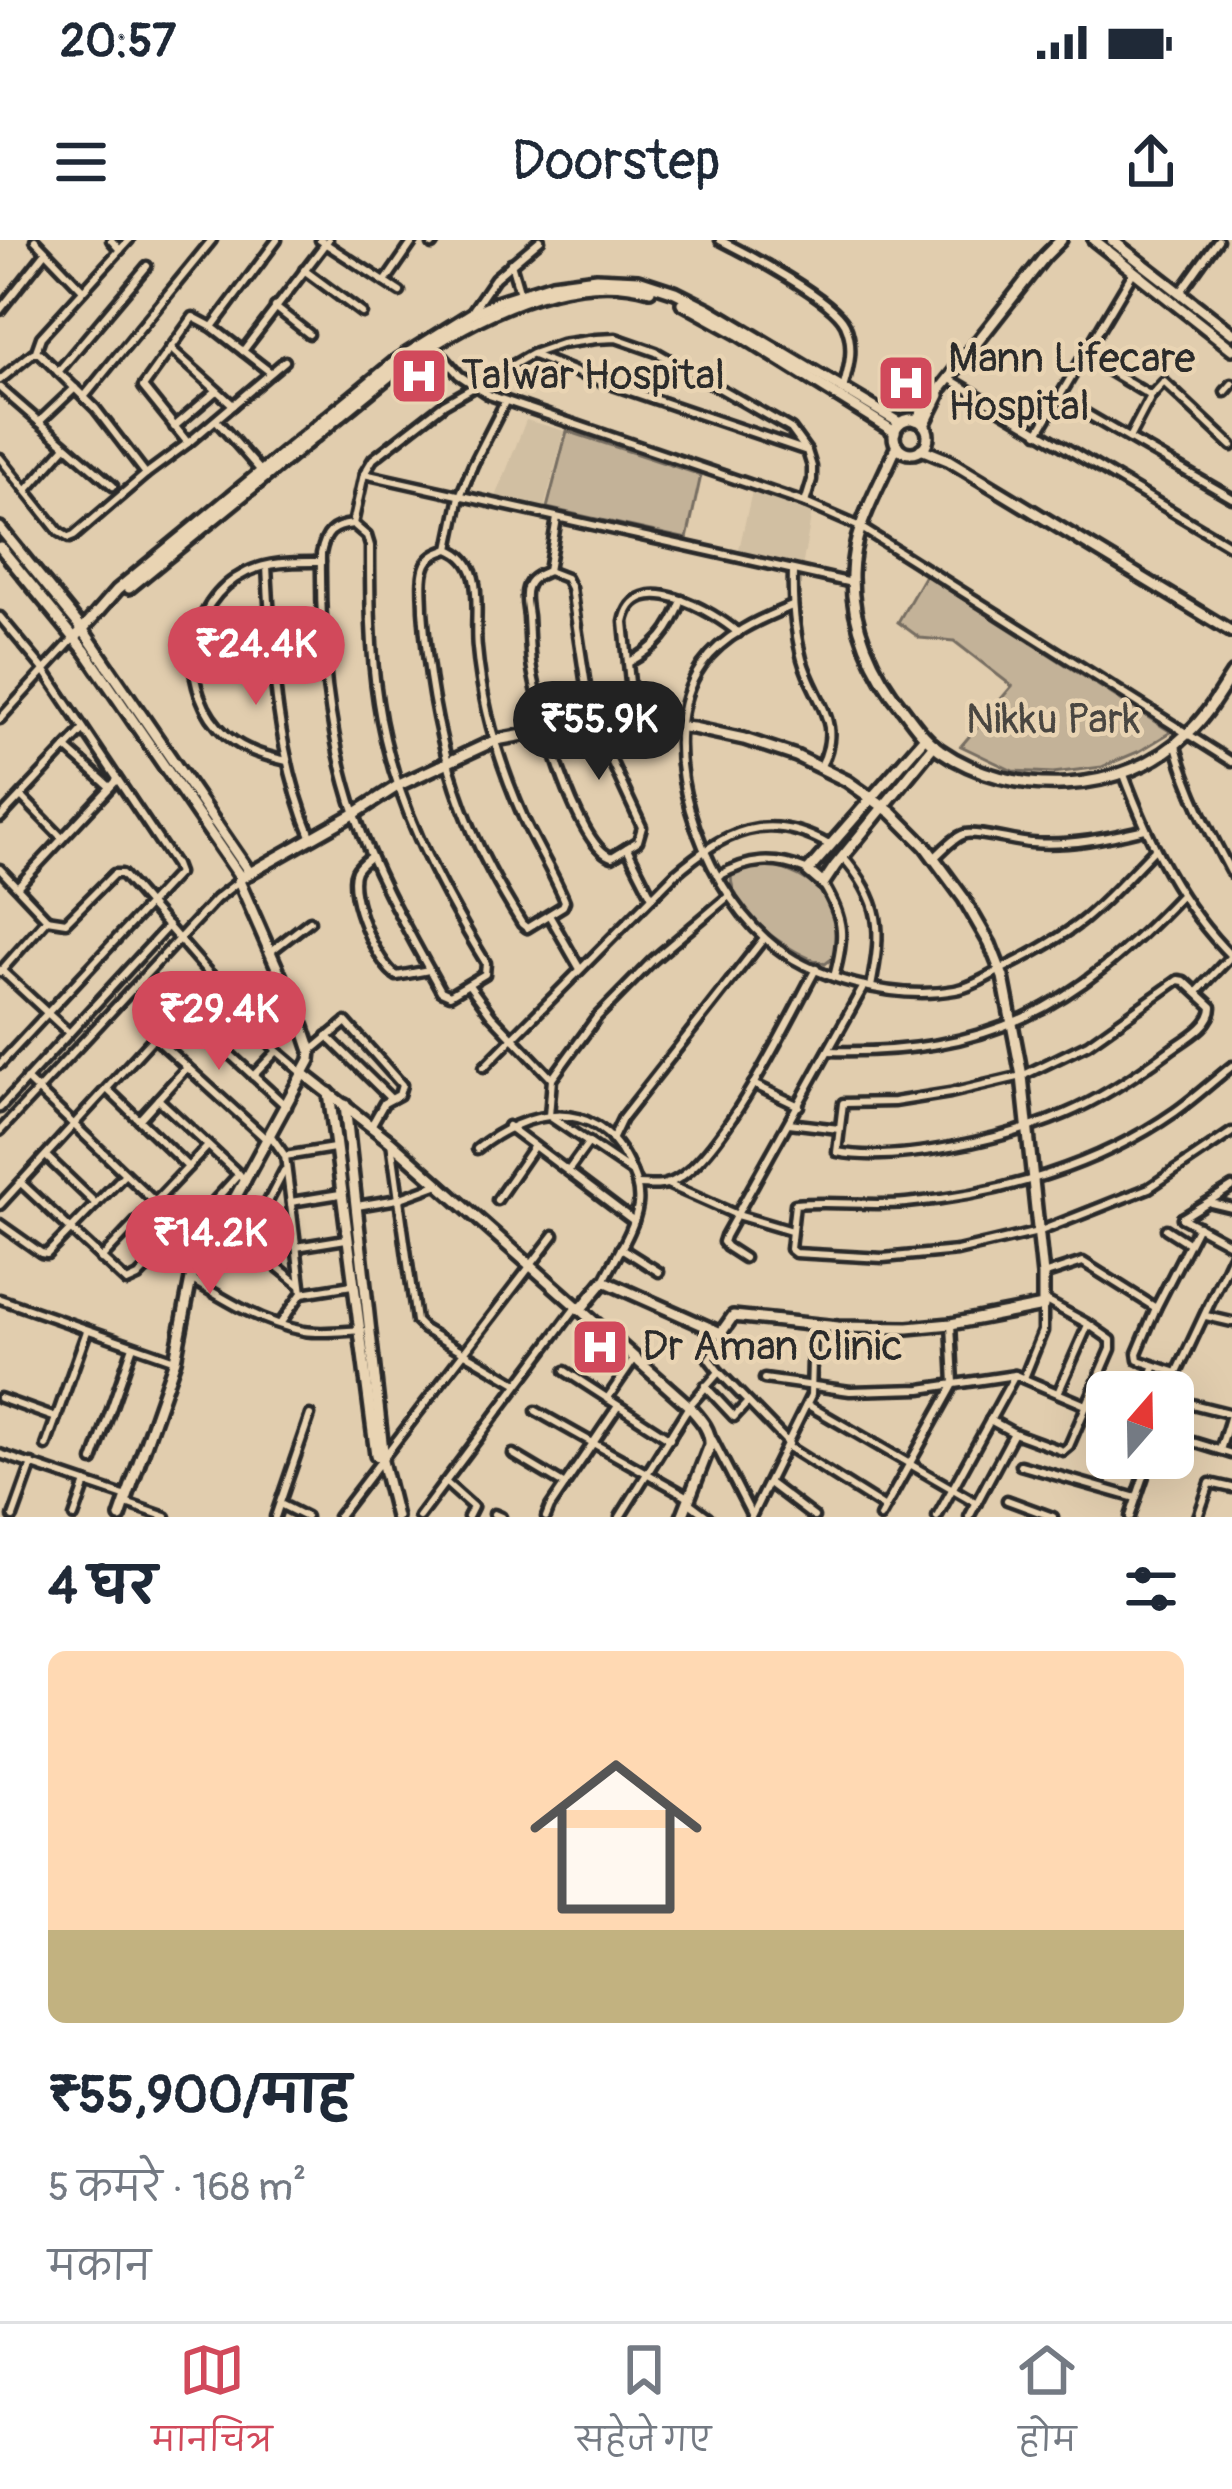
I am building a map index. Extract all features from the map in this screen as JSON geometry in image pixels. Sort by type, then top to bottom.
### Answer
[{"type":"street","points":[[35,240],[82,289]]},
{"type":"street","points":[[111,240],[120,250]]},
{"type":"street","points":[[113,486],[0,384],[36,352],[41,337],[129,240]]},
{"type":"street","points":[[84,397],[212,240]]},
{"type":"street","points":[[212,327],[277,240]]},
{"type":"street","points":[[385,281],[414,240]]},
{"type":"street","points":[[471,314],[511,263],[540,240]]},
{"type":"street","points":[[720,240],[822,300],[843,320],[850,360],[843,391]]},
{"type":"street","points":[[1045,256],[1050,240]]},
{"type":"street","points":[[919,447],[920,422],[940,390],[1061,240]]},
{"type":"street","points":[[1094,240],[1134,271],[1180,293],[1232,333]]},
{"type":"street","points":[[1112,240],[1232,349]]},
{"type":"street","points":[[1180,293],[1218,240]]},
{"type":"street","points":[[243,351],[325,241],[400,292]]},
{"type":"street","points":[[0,310],[46,252]]},
{"type":"street","points":[[511,263],[520,294]]},
{"type":"street","points":[[58,372],[147,266]]},
{"type":"street","points":[[304,269],[362,313]]},
{"type":"street","points":[[1038,433],[1134,271]]},
{"type":"street","points":[[0,719],[117,590],[260,470],[398,360],[471,314],[520,294],[596,278],[638,280],[675,292],[897,428]]},
{"type":"street","points":[[110,601],[433,344],[486,314],[571,288],[617,285],[674,298],[897,428],[920,422]]},
{"type":"street","points":[[275,307],[309,334]]},
{"type":"street","points":[[188,443],[143,387],[193,316],[271,373]]},
{"type":"street","points":[[353,524],[364,474],[373,459],[444,404],[532,354],[596,338],[616,338],[656,352],[790,429],[807,451],[812,467],[805,503]]},
{"type":"street","points":[[433,344],[459,375],[489,395],[805,503],[860,527],[1232,762]]},
{"type":"street","points":[[170,348],[233,405]]},
{"type":"street","points":[[36,352],[84,397],[146,474]]},
{"type":"street","points":[[532,354],[807,451]]},
{"type":"street","points":[[1084,356],[1150,396]]},
{"type":"street","points":[[0,458],[59,532],[69,538],[285,361]]},
{"type":"street","points":[[950,379],[1232,547]]},
{"type":"street","points":[[1129,438],[1160,383],[1169,385],[1232,446]]},
{"type":"street","points":[[1226,392],[1232,384]]},
{"type":"street","points":[[38,422],[75,388]]},
{"type":"street","points":[[174,427],[216,391]]},
{"type":"street","points":[[1059,398],[1231,495]]},
{"type":"street","points":[[449,549],[460,496],[506,400]]},
{"type":"street","points":[[215,420],[260,470]]},
{"type":"street","points":[[897,428],[897,445],[855,542],[852,583],[862,635],[877,675],[929,741],[980,770],[1026,783],[1098,779],[1123,772],[1188,734],[1232,674]]},
{"type":"street","points":[[897,445],[919,447],[948,460],[1232,632]]},
{"type":"street","points":[[26,490],[66,446]]},
{"type":"street","points":[[887,470],[919,447]]},
{"type":"street","points":[[364,474],[852,583]]},
{"type":"street","points":[[548,571],[557,518]]},
{"type":"street","points":[[353,524],[367,536],[370,546],[378,706],[399,784],[433,872],[486,963],[485,974],[450,995],[429,970],[371,856],[334,734],[324,660],[323,539],[332,529],[353,524]]},
{"type":"street","points":[[0,528],[79,634],[244,877],[311,1052]]},
{"type":"street","points":[[0,547],[79,634]]},
{"type":"street","points":[[449,549],[462,554],[474,572],[477,647],[496,740],[511,788],[564,897],[562,906],[531,927],[522,924],[490,872],[467,820],[429,683],[422,588],[427,561],[449,549]]},
{"type":"street","points":[[286,761],[260,755],[228,737],[213,721],[200,699],[192,652],[207,610],[234,580],[281,562],[321,562]]},
{"type":"street","points":[[267,566],[274,678],[286,761],[311,836]]},
{"type":"street","points":[[548,571],[566,578],[571,588],[594,725],[642,827],[641,838],[607,856],[594,843],[572,801],[546,731],[531,664],[526,593],[533,578],[548,571]]},
{"type":"street","points":[[793,572],[792,606],[803,665],[831,736],[820,768]]},
{"type":"street","points":[[634,724],[624,622],[631,606],[652,595],[665,595],[708,610],[738,633]]},
{"type":"street","points":[[628,663],[661,640],[682,600]]},
{"type":"street","points":[[792,606],[752,622],[701,665],[679,727],[686,796],[697,834],[730,895],[764,938],[791,957],[867,987],[953,990],[1046,946],[1086,918],[1154,850]]},
{"type":"street","points":[[0,618],[44,671],[113,784],[178,869],[176,878],[0,1064]]},
{"type":"street","points":[[0,1131],[216,899],[244,877],[399,784],[496,740],[546,731],[634,724],[744,739],[796,756],[884,806],[935,857],[990,944],[1022,1076],[1043,1275],[1043,1331],[1024,1378]]},
{"type":"street","points":[[0,818],[83,730]]},
{"type":"street","points":[[808,871],[929,741]]},
{"type":"street","points":[[823,884],[929,741]]},
{"type":"street","points":[[1175,743],[1203,821],[1232,874]]},
{"type":"street","points":[[66,748],[113,784]]},
{"type":"street","points":[[1123,772],[1144,829],[1181,896],[1232,956],[1197,992]]},
{"type":"street","points":[[18,886],[113,784]]},
{"type":"street","points":[[21,796],[62,838]]},
{"type":"street","points":[[484,1067],[705,849],[751,828],[800,832],[832,847]]},
{"type":"street","points":[[935,857],[962,835],[972,833],[1004,841],[1071,844],[1144,829]]},
{"type":"street","points":[[627,848],[652,897]]},
{"type":"street","points":[[371,856],[354,879],[368,934],[386,970],[398,976],[429,970]]},
{"type":"street","points":[[744,1258],[723,1242],[867,987],[879,938],[875,909],[862,878],[842,856]]},
{"type":"street","points":[[718,876],[769,860],[808,871],[823,884],[842,921],[835,976]]},
{"type":"street","points":[[0,869],[47,919],[65,922],[116,872],[122,874],[277,1051],[440,1184],[689,1406],[752,1516]]},
{"type":"street","points":[[0,887],[9,878]]},
{"type":"street","points":[[550,1116],[552,1078],[597,1017],[653,960],[730,895]]},
{"type":"street","points":[[830,1051],[922,1046],[1012,1025],[1096,976],[1181,896]]},
{"type":"street","points":[[549,915],[580,970]]},
{"type":"street","points":[[47,919],[1,971],[69,1033]]},
{"type":"street","points":[[271,952],[310,921]]},
{"type":"street","points":[[0,1108],[168,926]]},
{"type":"street","points":[[612,1140],[622,1119],[764,938]]},
{"type":"street","points":[[667,1184],[688,1172],[713,1144],[816,969]]},
{"type":"street","points":[[128,970],[138,981]]},
{"type":"street","points":[[0,1205],[211,975]]},
{"type":"street","points":[[1174,981],[1184,982],[1212,1006],[1214,1013],[1196,1032],[1118,1087],[1066,1114],[932,1150],[892,1154],[839,1153],[836,1149],[843,1103],[913,1099],[1022,1076],[1088,1044],[1174,981]]},
{"type":"street","points":[[469,985],[513,1040],[552,1078]]},
{"type":"street","points":[[208,1034],[237,1005]]},
{"type":"street","points":[[180,1008],[287,1107]]},
{"type":"street","points":[[120,1517],[175,1360],[191,1279],[242,1178],[304,1075],[311,1052],[344,1022],[402,1085],[401,1091],[384,1102],[371,1126]]},
{"type":"street","points":[[327,1036],[391,1099]]},
{"type":"street","points":[[154,1037],[284,1156],[301,1289],[280,1324]]},
{"type":"street","points":[[253,1076],[277,1051]]},
{"type":"street","points":[[1232,1066],[1174,1113],[1124,1142],[1033,1179],[905,1203],[798,1203],[793,1209],[790,1249],[883,1258],[958,1251],[1038,1232],[1149,1188],[1232,1132]]},
{"type":"street","points":[[139,1120],[187,1067]]},
{"type":"street","points":[[26,1079],[206,1251]]},
{"type":"street","points":[[752,1084],[799,1106]]},
{"type":"street","points":[[106,1089],[188,1167]]},
{"type":"street","points":[[329,1093],[352,1285],[365,1330]]},
{"type":"street","points":[[158,1099],[242,1178]]},
{"type":"street","points":[[345,1105],[365,1330],[381,1459],[396,1517]]},
{"type":"street","points":[[418,1517],[518,1384],[604,1281],[638,1204],[632,1172],[612,1140],[588,1122],[567,1115],[508,1126],[477,1149]]},
{"type":"street","points":[[550,1116],[632,1172]]},
{"type":"street","points":[[602,1130],[622,1119]]},
{"type":"street","points":[[789,1123],[839,1129]]},
{"type":"street","points":[[508,1126],[634,1221]]},
{"type":"street","points":[[391,1142],[416,1322],[518,1384]]},
{"type":"street","points":[[568,1171],[589,1142]]},
{"type":"street","points":[[101,1259],[208,1145]]},
{"type":"street","points":[[496,1200],[534,1146]]},
{"type":"street","points":[[284,1156],[334,1148]]},
{"type":"street","points":[[46,1156],[96,1204]]},
{"type":"street","points":[[285,1169],[249,1238],[252,1246],[301,1289],[352,1285]]},
{"type":"street","points":[[0,1224],[44,1255],[125,1174]]},
{"type":"street","points":[[21,1183],[122,1280],[132,1282],[242,1178]]},
{"type":"street","points":[[357,1206],[398,1199],[440,1184]]},
{"type":"street","points":[[638,1185],[667,1184],[737,1216],[791,1231]]},
{"type":"street","points":[[1232,1187],[1182,1218],[1232,1245]]},
{"type":"street","points":[[291,1202],[340,1194]]},
{"type":"street","points":[[1208,1203],[1232,1208]]},
{"type":"street","points":[[1198,1226],[1156,1307],[1138,1360],[1177,1373],[1229,1271],[1232,1256]]},
{"type":"street","points":[[1166,1229],[1188,1243]]},
{"type":"street","points":[[338,1517],[554,1235]]},
{"type":"street","points":[[296,1246],[346,1239]]},
{"type":"street","points":[[621,1248],[659,1271]]},
{"type":"street","points":[[1043,1275],[1083,1262],[1156,1307]]},
{"type":"street","points":[[191,1279],[241,1309],[280,1324],[304,1331],[365,1330]]},
{"type":"street","points":[[604,1281],[722,1333]]},
{"type":"street","points":[[0,1299],[175,1360]]},
{"type":"street","points":[[885,1508],[788,1446],[709,1360],[733,1316],[882,1328],[951,1324],[1043,1303],[1108,1337],[1113,1343],[1102,1371]]},
{"type":"street","points":[[1205,1315],[1232,1322]]},
{"type":"street","points":[[880,1517],[954,1384],[951,1324]]},
{"type":"street","points":[[1058,1394],[1088,1324]]},
{"type":"street","points":[[752,1516],[808,1405],[814,1385],[813,1325]]},
{"type":"street","points":[[46,1446],[88,1330]]},
{"type":"street","points":[[93,1461],[134,1346]]},
{"type":"street","points":[[607,1399],[635,1358]]},
{"type":"street","points":[[1152,1371],[1154,1366]]},
{"type":"street","points":[[565,1371],[670,1439]]},
{"type":"street","points":[[620,1517],[689,1406],[719,1372]]},
{"type":"street","points":[[937,1517],[1015,1375]]},
{"type":"street","points":[[764,1379],[850,1391],[921,1389],[1015,1375],[1086,1405]]},
{"type":"street","points":[[704,1386],[734,1417],[747,1402]]},
{"type":"street","points":[[0,1398],[56,1418]]},
{"type":"street","points":[[1220,1450],[1232,1413],[1190,1402],[1181,1418],[1179,1437],[1232,1454]]},
{"type":"street","points":[[808,1405],[976,1503]]},
{"type":"street","points":[[546,1517],[618,1406]]},
{"type":"street","points":[[990,1420],[1064,1450],[1086,1410]]},
{"type":"street","points":[[536,1411],[688,1499],[708,1517]]},
{"type":"street","points":[[275,1517],[310,1414]]},
{"type":"street","points":[[969,1517],[1014,1433]]},
{"type":"street","points":[[682,1517],[710,1436]]},
{"type":"street","points":[[0,1454],[166,1517]]},
{"type":"street","points":[[513,1454],[565,1485]]},
{"type":"street","points":[[13,1517],[32,1464]]},
{"type":"street","points":[[1020,1465],[1136,1498]]},
{"type":"street","points":[[1130,1517],[1143,1479]]},
{"type":"street","points":[[445,1482],[473,1507],[468,1517]]},
{"type":"street","points":[[74,1517],[86,1483]]},
{"type":"street","points":[[769,1483],[814,1517]]},
{"type":"street","points":[[1198,1517],[1210,1484],[1232,1488]]},
{"type":"street","points":[[1007,1500],[1053,1517]]},
{"type":"street","points":[[280,1504],[306,1517]]},
{"type":"shaded area","points":[[526,420],[565,431],[544,508],[496,497]]},
{"type":"shaded area","points":[[752,491],[812,512],[802,568],[738,554]]},
{"type":"green space","points":[[567,431],[701,475],[687,539],[547,508]]},
{"type":"green space","name":"Nikku Park","points":[[925,575],[1171,732],[1102,767],[1053,773],[1013,771],[961,746],[1012,686],[954,641],[920,638],[898,622]]},
{"type":"green space","points":[[776,867],[808,881],[831,905],[837,935],[833,958],[825,964],[780,942],[741,904],[731,875]]},
{"type":"place","name":"Talwar Hospital","points":[[419,376]]},
{"type":"place","name":"Mann Lifecare Hospital","points":[[906,383]]},
{"type":"place","name":"Dr Aman Clinic","points":[[600,1347]]}]
